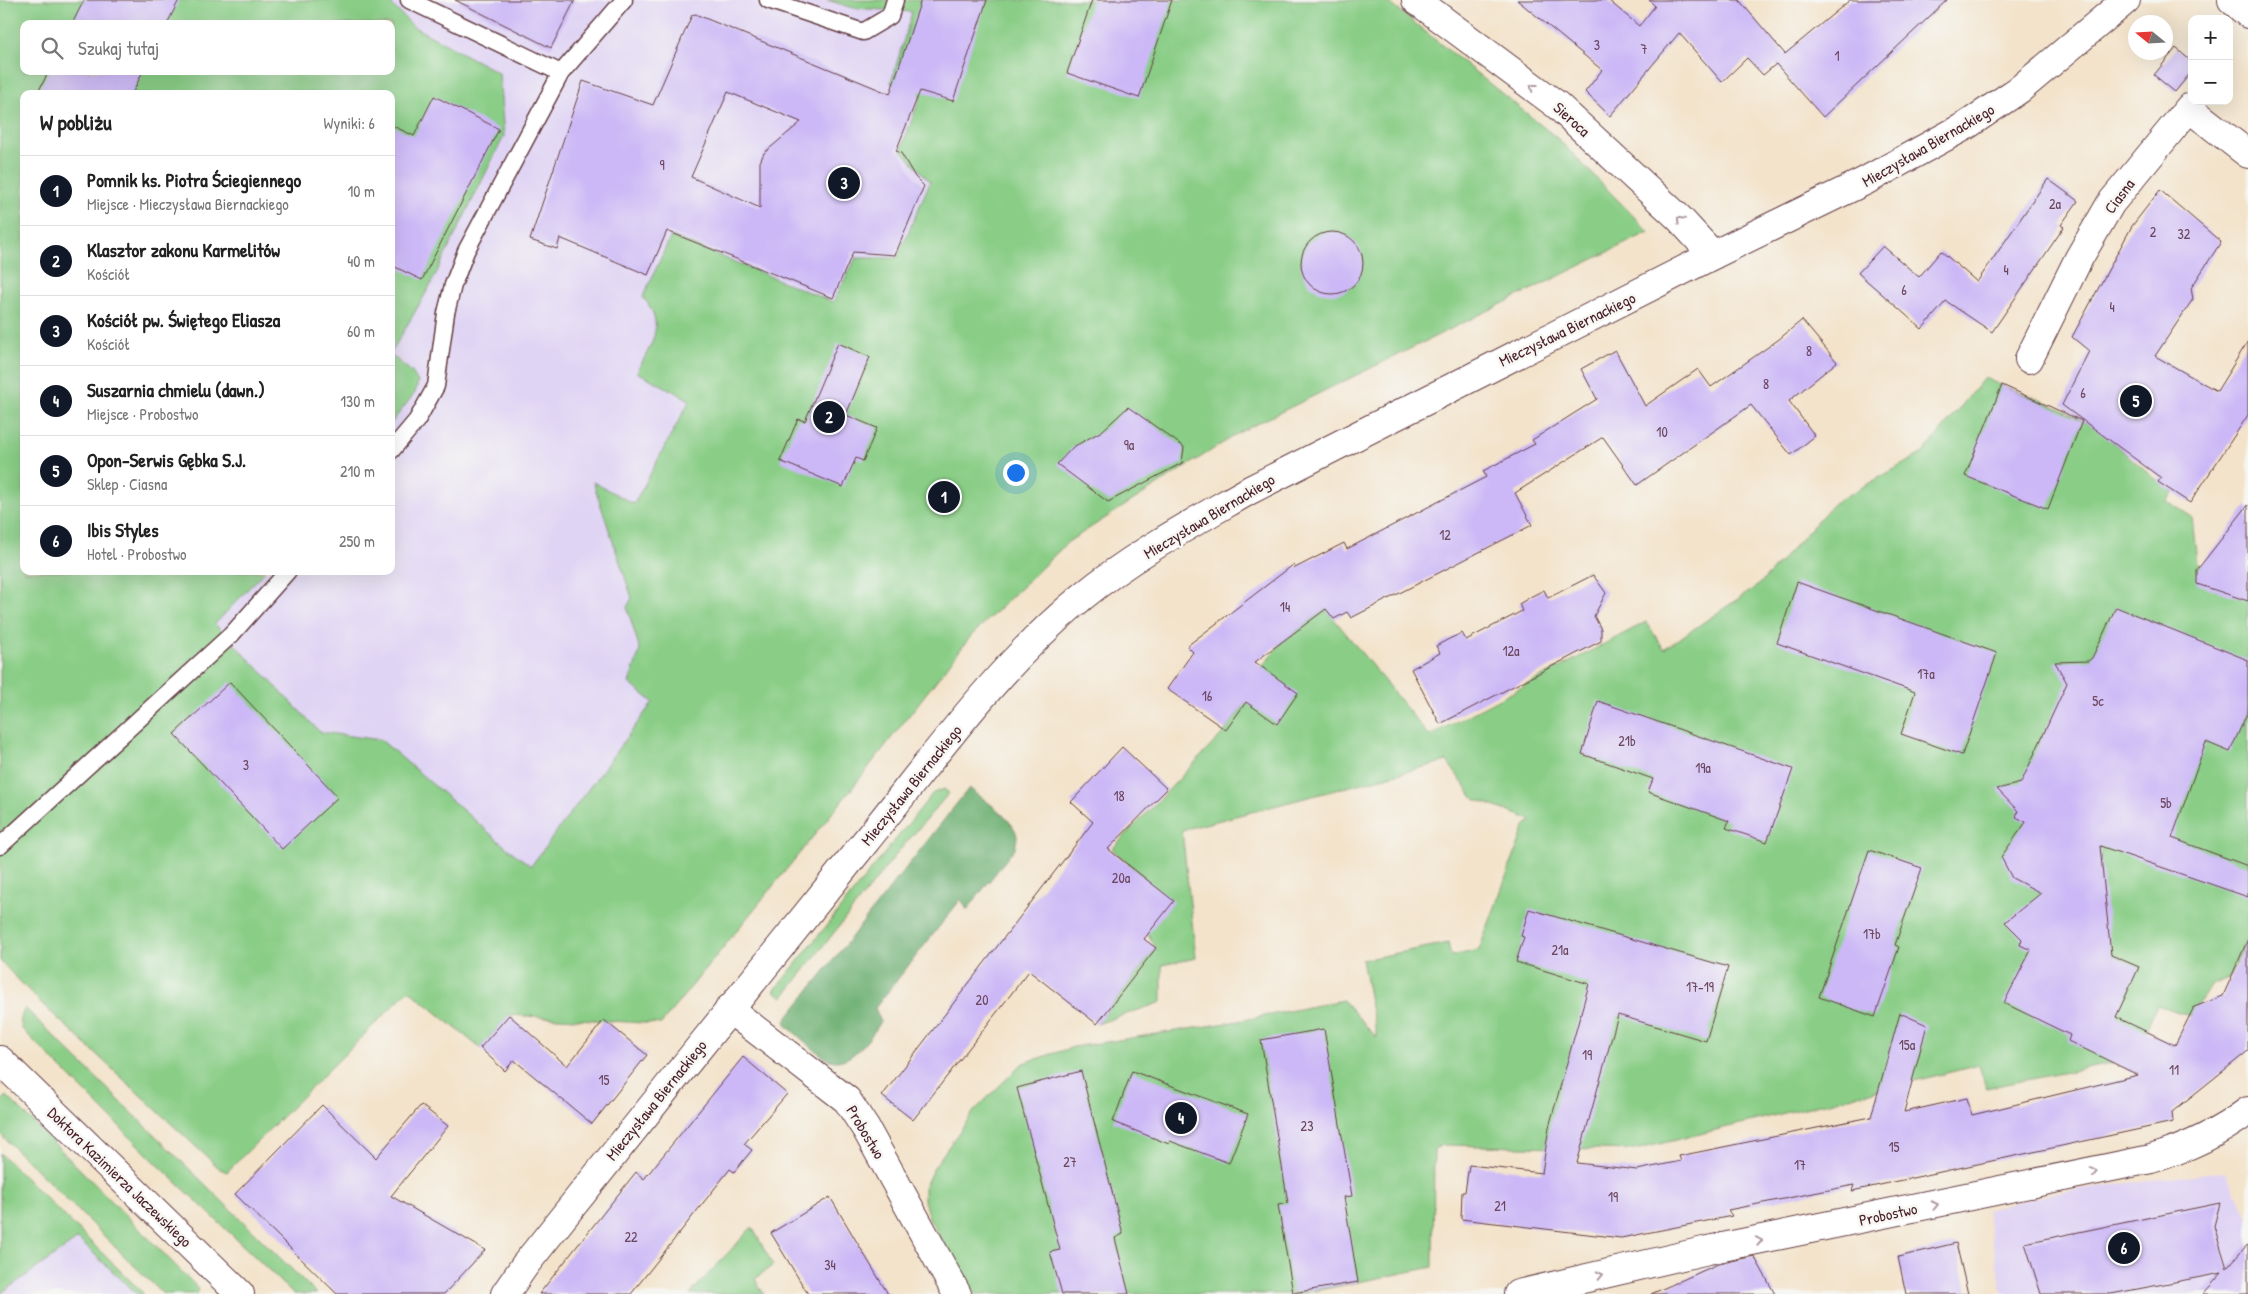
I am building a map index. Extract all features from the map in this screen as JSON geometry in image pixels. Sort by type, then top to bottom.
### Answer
[{"type":"street","name":"Sieroca","points":[[1416,0],[1557,105],[1678,218],[1713,255]]},
{"type":"street","name":"Mieczysława Biernackiego","points":[[505,1294],[525,1265],[729,1009],[982,698],[1052,623],[1083,596],[1179,532],[1250,490],[1713,255],[1865,181],[1974,122],[2020,89],[2126,0]]},
{"type":"street","points":[[2232,0],[2248,14]]},
{"type":"street","name":"Ciasna","points":[[2029,359],[2079,258],[2111,203],[2189,108],[2248,154]]},
{"type":"street","name":"Probostwo","points":[[729,1009],[847,1100],[866,1129],[957,1294]]},
{"type":"street","name":"Doktora Kazimierza Jaczewskiego","points":[[0,1060],[240,1294]]},
{"type":"street","name":"Probostwo","points":[[1518,1294],[1708,1250],[2151,1159],[2193,1145],[2214,1135],[2248,1111]]},
{"type":"lane","points":[[409,0],[561,73]]},
{"type":"lane","points":[[395,446],[417,420],[436,386],[446,314],[453,285],[466,251],[561,73],[624,0]]},
{"type":"lane","points":[[768,0],[864,32],[890,16],[895,0]]},
{"type":"lane","points":[[0,846],[232,634],[284,575]]},
{"type":"shaded area","points":[[0,0],[1243,0],[653,702],[531,866],[507,848],[0,823],[162,575],[395,575],[395,90],[23,90]]},
{"type":"shaded area","points":[[0,1165],[78,1239],[137,1294],[0,1294]]},
{"type":"shaded area","points":[[2225,1171],[2248,1219],[2248,1294],[2003,1294],[1986,1210],[2063,1191]]},
{"type":"green space","points":[[0,0],[387,0],[414,27],[499,73],[504,136],[430,286],[395,346],[395,90],[20,90],[20,575],[261,575],[215,624],[320,732],[381,740],[507,848],[531,866],[653,702],[629,683],[640,650],[627,607],[632,598],[593,482],[634,504],[690,400],[637,372],[651,344],[655,326],[650,307],[643,297],[671,236],[833,302],[856,258],[897,258],[930,182],[901,149],[921,95],[891,83],[912,12],[854,8],[827,0],[1386,0],[1557,138],[1649,232],[1240,432],[1068,542],[971,636],[850,791],[661,1024],[509,1015],[480,1048],[409,990],[227,1172],[220,1169],[40,1002],[0,961]]},
{"type":"green space","points":[[395,358],[412,372],[418,382],[415,393],[395,418]]},
{"type":"green space","points":[[1984,378],[2060,409],[2083,421],[2106,437],[2173,492],[2167,501],[2192,517],[2197,563],[2248,582],[2248,936],[2229,978],[2212,984],[2190,1016],[2157,1005],[2130,1067],[2116,1062],[1986,1088],[1979,1065],[1635,1150],[1443,1145],[1434,1149],[1433,1267],[1299,1294],[972,1294],[929,1218],[924,1201],[924,1188],[934,1167],[974,1111],[1023,1063],[1074,1047],[1239,1021],[1343,1000],[1377,1038],[1362,960],[1448,943],[1451,956],[1479,950],[1525,826],[1532,820],[1474,799],[1447,761],[1182,830],[1196,958],[1162,965],[1162,1002],[1097,1024],[1156,948],[1130,903],[1147,880],[1112,849],[1226,730],[1246,702],[1262,667],[1282,642],[1326,609],[1429,736],[1646,622],[1664,649],[1760,584],[1834,503],[1923,453]]},
{"type":"green space","points":[[969,788],[997,809],[1010,823],[1017,836],[1015,848],[967,910],[961,899],[875,1008],[881,1022],[860,1049],[845,1059],[838,1061],[830,1060],[787,1026],[785,1021]]},
{"type":"green space","points":[[944,789],[949,793],[899,851],[783,997],[774,991],[933,793]]},
{"type":"green space","points":[[25,1008],[317,1294],[294,1294],[149,1156],[22,1029],[20,1019]]},
{"type":"green space","points":[[7,1096],[198,1288],[197,1294],[163,1294],[0,1134],[0,1102]]},
{"type":"green space","points":[[0,1153],[144,1294],[137,1294],[78,1239],[0,1294]]},
{"type":"green space","points":[[752,1227],[773,1265],[755,1279],[764,1294],[690,1294]]},
{"type":"building","points":[[84,0],[179,0],[169,20],[74,20]]},
{"type":"building","points":[[455,0],[575,0],[551,48]]},
{"type":"building","points":[[921,0],[987,0],[953,101],[920,91],[896,151],[901,153],[915,177],[924,186],[895,255],[853,252],[833,298],[667,231],[648,275],[560,238],[557,249],[530,240],[583,81],[653,105],[692,15],[695,14],[890,94]],"holes":[[[728,92],[801,122],[764,153],[760,162],[760,208],[691,177]]]},
{"type":"building","points":[[1092,0],[1172,0],[1139,98],[1067,73]]},
{"type":"building","points":[[1517,0],[1608,0],[1639,26],[1655,6],[1649,0],[1739,0],[1785,54],[1850,0],[1947,0],[1823,117],[1776,64],[1763,75],[1747,58],[1722,82],[1679,33],[1610,116],[1585,92],[1602,70]]},
{"type":"building","points":[[2176,48],[2188,58],[2188,76],[2175,92],[2154,75],[2166,60],[2173,60],[2173,52]]},
{"type":"building","points":[[47,75],[141,75],[134,90],[39,90]]},
{"type":"building","points":[[434,96],[499,129],[422,280],[395,267],[395,127],[414,136]]},
{"type":"building","points":[[2048,179],[2078,201],[2061,225],[2064,227],[1992,332],[1946,301],[1922,329],[1858,273],[1883,246],[1919,277],[1941,251],[1977,282]]},
{"type":"building","points":[[2160,190],[2221,242],[2191,288],[2193,299],[2155,356],[2217,391],[2248,341],[2248,415],[2190,503],[2158,482],[2161,478],[2062,405],[2089,351],[2072,337],[2132,226]]},
{"type":"building","points":[[1326,232],[1338,232],[1354,241],[1361,251],[1363,263],[1361,275],[1354,285],[1338,294],[1326,294],[1315,289],[1306,280],[1301,269],[1301,257],[1306,246],[1315,237]]},
{"type":"building","points":[[1802,320],[1837,362],[1789,401],[1815,436],[1791,455],[1751,405],[1637,485],[1603,437],[1515,493],[1532,525],[1351,618],[1347,612],[1334,619],[1326,609],[1255,662],[1298,693],[1277,724],[1246,702],[1226,730],[1167,689],[1193,652],[1187,646],[1293,565],[1295,568],[1344,543],[1347,549],[1486,477],[1483,471],[1535,444],[1532,440],[1597,399],[1581,369],[1615,350],[1645,406],[1698,369],[1711,387],[1778,340]]},
{"type":"building","points":[[838,343],[870,357],[846,415],[877,428],[863,461],[856,458],[843,487],[780,461],[798,419],[805,421]]},
{"type":"building","points":[[2002,385],[2082,421],[2048,509],[1965,476]]},
{"type":"building","points":[[1128,407],[1184,447],[1182,463],[1108,502],[1057,464],[1073,447],[1102,431]]},
{"type":"building","points":[[2248,505],[2248,601],[2197,584],[2197,570]]},
{"type":"building","points":[[1593,575],[1606,593],[1594,616],[1601,629],[1601,641],[1440,724],[1411,669],[1440,653],[1436,646],[1449,639],[1462,633],[1466,640],[1522,611],[1519,604],[1532,596],[1544,590],[1548,598]]},
{"type":"building","points":[[1797,582],[1997,653],[1962,755],[1901,734],[1915,692],[1777,643]]},
{"type":"building","points":[[2116,607],[2248,660],[2248,711],[2230,752],[2206,742],[2172,838],[2248,866],[2248,897],[2100,846],[2111,955],[2139,967],[2116,1017],[2175,1045],[2194,1007],[2223,996],[2248,939],[2248,1051],[2172,1112],[2173,1122],[1852,1191],[1854,1185],[1728,1210],[1732,1216],[1621,1238],[1461,1219],[1462,1192],[1465,1192],[1469,1165],[1542,1173],[1549,1127],[1589,984],[1516,962],[1524,937],[1521,936],[1529,909],[1728,967],[1706,1041],[1618,1015],[1577,1163],[1637,1170],[1681,1161],[1679,1156],[1871,1117],[1900,1013],[1927,1025],[1904,1112],[1967,1098],[1972,1115],[2138,1075],[2068,1041],[2070,1035],[2004,1003],[2031,950],[2020,945],[2022,939],[2005,922],[2041,893],[2012,878],[2001,857],[2026,822],[2016,817],[2018,811],[1997,789],[2021,783],[2067,683],[2055,662],[2088,661],[2092,658]]},
{"type":"building","points":[[230,682],[338,797],[282,849],[174,734]]},
{"type":"building","points":[[1598,701],[1793,769],[1767,842],[1726,828],[1729,821],[1648,792],[1653,779],[1582,754]]},
{"type":"building","points":[[1122,747],[1167,789],[1108,849],[1174,901],[1144,939],[1156,948],[1097,1024],[1029,971],[913,1120],[882,1096],[1093,822],[1071,802]]},
{"type":"building","points":[[1869,850],[1922,868],[1895,945],[1899,947],[1875,1017],[1819,997]]},
{"type":"building","points":[[509,1015],[567,1066],[604,1020],[647,1055],[592,1124],[514,1060],[505,1071],[480,1048]]},
{"type":"building","points":[[1324,1029],[1352,1196],[1344,1197],[1358,1282],[1293,1293],[1278,1205],[1288,1203],[1261,1040]]},
{"type":"building","points":[[743,1057],[787,1094],[744,1144],[752,1150],[734,1172],[730,1169],[631,1294],[539,1294],[636,1172],[644,1179]]},
{"type":"building","points":[[1081,1071],[1123,1234],[1115,1238],[1129,1294],[1062,1294],[1050,1252],[1060,1250],[1017,1088]]},
{"type":"building","points":[[1132,1071],[1248,1114],[1229,1163],[1170,1141],[1169,1144],[1113,1122]]},
{"type":"building","points":[[322,1105],[376,1158],[421,1105],[448,1126],[391,1196],[485,1250],[444,1294],[337,1294],[235,1194]]},
{"type":"building","points":[[830,1197],[888,1294],[808,1294],[771,1233]]},
{"type":"building","points":[[2220,1203],[2214,1226],[2227,1268],[2248,1244],[2248,1294],[2203,1294],[2222,1273],[2111,1294],[2041,1294],[2025,1243]]},
{"type":"building","points":[[1956,1243],[1968,1294],[1906,1294],[1898,1257]]},
{"type":"building","points":[[1754,1256],[1775,1294],[1651,1294],[1718,1264]]},
{"type":"place","name":"Kościół pw. Świętego Eliasza","points":[[844,183]]},
{"type":"place","name":"Opon-Serwis Gębka S.J.","points":[[2136,401]]},
{"type":"place","name":"Klasztor zakonu Karmelitów","points":[[829,417]]},
{"type":"place","name":"Pomnik ks. Piotra Ściegiennego","points":[[944,497]]},
{"type":"place","name":"Suszarnia chmielu (dawn.)","points":[[1181,1118]]},
{"type":"place","name":"Ibis Styles","points":[[2124,1248]]}]
